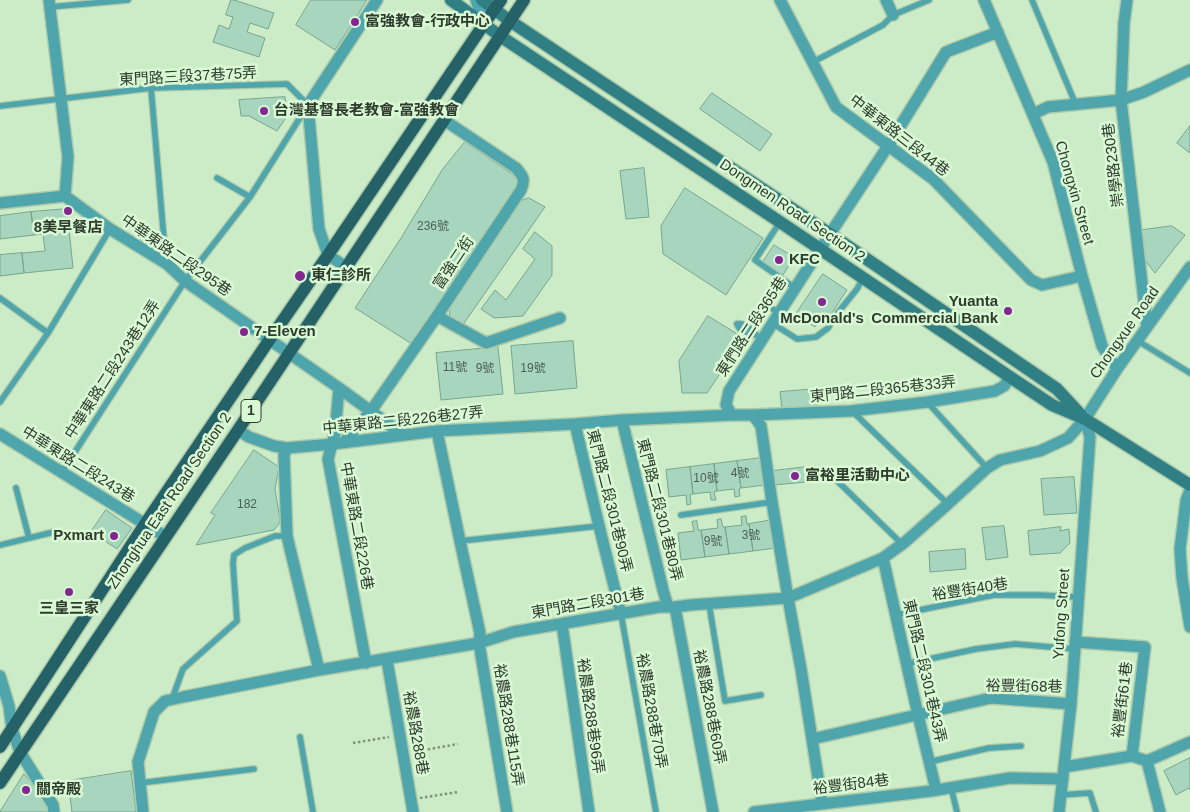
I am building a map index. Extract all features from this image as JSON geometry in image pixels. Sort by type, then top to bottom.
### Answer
[{"type":"main road","name":"Dongmen Road Section 2","points":[[451,0],[500,36],[1052,405],[1085,419],[1190,485]]},
{"type":"main road","name":"Dongmen Road Section 2","points":[[482,0],[498,5],[510,21],[830,234],[1057,389],[1085,419]]},
{"type":"main road","name":"1","points":[[500,36],[524,0]]},
{"type":"main road","name":"Zhonghua East Road Section 2","points":[[0,747],[145,524],[498,5]]},
{"type":"main road","name":"Zhonghua East Road Section 2","points":[[0,783],[500,36]]},
{"type":"street","points":[[346,267],[328,255],[319,229],[308,105],[377,0]]},
{"type":"street","points":[[476,0],[484,24]]},
{"type":"street","name":"中華東路三段44巷","points":[[780,0],[836,107],[933,179],[1031,280],[1042,285],[1082,276]]},
{"type":"street","points":[[886,0],[892,15]]},
{"type":"street","name":"Chongxin Street","points":[[984,0],[1053,162],[1102,346],[1117,369]]},
{"type":"street","name":"崇學路230巷","points":[[1127,0],[1124,24],[1121,100],[1148,326]]},
{"type":"street","points":[[0,203],[65,196],[68,157],[50,3]]},
{"type":"street","name":"東們路二段365巷","points":[[732,415],[726,405],[729,392],[759,337],[779,313],[888,146],[946,52],[998,32]]},
{"type":"street","points":[[1032,114],[1048,107],[1121,100],[1144,92],[1190,70]]},
{"type":"street","name":"富強二街","points":[[338,443],[371,411],[437,316],[524,183],[522,175],[516,168],[444,120]]},
{"type":"street","name":"中華東路二段295巷","points":[[65,196],[110,229],[166,264],[185,281],[270,339]]},
{"type":"street","name":"Chongxue Road","points":[[1085,419],[1117,369],[1190,267]]},
{"type":"street","points":[[437,316],[486,342],[560,318]]},
{"type":"street","points":[[270,339],[288,354],[402,434]]},
{"type":"street","name":"東門路二段365巷33弄","points":[[753,415],[852,411],[928,402],[995,391],[1004,386],[1010,377]]},
{"type":"street","name":"中華東路二段226巷","points":[[339,388],[335,433],[338,443],[328,459],[366,663]]},
{"type":"street","points":[[732,415],[753,415],[761,426],[772,502],[824,808]]},
{"type":"street","name":"中華東路二段226巷27弄","points":[[238,430],[274,446],[287,448],[437,431],[732,415]]},
{"type":"street","name":"東門路二段301巷","points":[[143,812],[138,762],[154,712],[165,701],[319,670],[479,643],[514,632],[659,607],[788,598],[883,558],[948,504],[986,468],[1000,460],[1040,451],[1068,438],[1085,419]]},
{"type":"street","name":"Yufong Street","points":[[1059,812],[1071,704],[1090,437],[1085,419]]},
{"type":"street","name":"東門路二段301巷80弄","points":[[622,420],[663,590],[672,607]]},
{"type":"street","name":"東門路二段301巷90弄","points":[[574,424],[621,614]]},
{"type":"street","name":"裕農路288巷115弄","points":[[437,431],[480,633],[479,643],[507,812]]},
{"type":"street","name":"中華東路二段243巷","points":[[0,434],[166,537]]},
{"type":"street","points":[[287,448],[284,455],[287,536],[319,670]]},
{"type":"street","points":[[1190,490],[1186,500],[1180,550],[1182,578],[1190,627]]},
{"type":"street","name":"東門路二段301巷43弄","points":[[883,558],[936,790]]},
{"type":"street","name":"裕農路288巷60弄","points":[[672,607],[713,812]]},
{"type":"street","name":"裕農路288巷96弄","points":[[562,624],[589,812]]},
{"type":"street","name":"裕豐街61巷","points":[[1063,773],[1132,756],[1145,647],[1075,645]]},
{"type":"street","name":"裕農路288巷","points":[[387,660],[413,812]]},
{"type":"street","points":[[0,676],[9,706],[12,730],[20,752],[53,804],[54,812]]},
{"type":"street","name":"裕豐街68巷","points":[[812,739],[991,698],[1071,704]]},
{"type":"street","points":[[1132,756],[1148,761],[1190,742]]},
{"type":"street","points":[[1148,761],[1160,812]]},
{"type":"street","name":"裕豐街84巷","points":[[754,812],[824,808],[1010,778],[1063,773]]},
{"type":"lane","points":[[50,3],[128,0]]},
{"type":"lane","points":[[812,63],[883,25],[892,15],[929,0]]},
{"type":"lane","points":[[1032,0],[1076,105]]},
{"type":"lane","name":"東門路三段37巷75弄","points":[[0,106],[151,88],[288,84],[308,105]]},
{"type":"lane","points":[[151,88],[166,264]]},
{"type":"lane","name":"中華東路二段243巷12弄","points":[[62,472],[185,281],[250,197],[308,105]]},
{"type":"lane","points":[[217,178],[250,197]]},
{"type":"lane","points":[[780,222],[754,260],[795,288]]},
{"type":"lane","points":[[0,402],[48,333],[110,229]]},
{"type":"lane","points":[[772,323],[797,339],[816,338],[828,328],[863,278]]},
{"type":"lane","points":[[0,298],[48,333]]},
{"type":"lane","points":[[765,304],[779,313]]},
{"type":"lane","points":[[1138,340],[1190,373]]},
{"type":"lane","points":[[928,402],[986,468]]},
{"type":"lane","points":[[852,411],[948,504]]},
{"type":"lane","points":[[826,470],[902,544]]},
{"type":"lane","points":[[16,488],[29,538]]},
{"type":"lane","points":[[681,515],[772,502]]},
{"type":"lane","points":[[460,541],[599,526]]},
{"type":"lane","points":[[0,545],[54,532]]},
{"type":"lane","points":[[172,699],[183,669],[237,621],[232,564],[234,555],[245,548],[275,536],[287,536]]},
{"type":"lane","name":"裕豐街40巷","points":[[895,615],[994,596],[1039,595],[1078,597]]},
{"type":"lane","points":[[709,604],[725,701],[761,695]]},
{"type":"lane","name":"裕農路288巷70弄","points":[[621,614],[656,812]]},
{"type":"lane","points":[[906,664],[976,649],[1015,644],[1075,645]]},
{"type":"lane","points":[[300,737],[313,812]]},
{"type":"lane","points":[[929,762],[989,748],[1022,746]]},
{"type":"lane","points":[[140,783],[254,770]]},
{"type":"lane","points":[[951,787],[957,812]]},
{"type":"lane","points":[[1060,795],[1090,793],[1096,812]]},
{"type":"path","points":[[353,743],[400,734]]},
{"type":"path","points":[[404,753],[458,744]]},
{"type":"path","points":[[412,799],[458,792]]},
{"type":"building","points":[[231,0],[274,13],[268,29],[250,23],[247,32],[265,38],[259,57],[213,42],[219,25],[229,29],[233,17],[226,15]]},
{"type":"building","points":[[311,0],[367,0],[335,50],[296,25]]},
{"type":"building","points":[[712,93],[772,134],[760,151],[700,109]]},
{"type":"building","name":"台灣基督長老教會-富強教會","points":[[285,97],[288,115],[277,131],[249,116],[241,116],[239,100]]},
{"type":"building","points":[[1190,126],[1190,153],[1177,143]]},
{"type":"building","points":[[465,142],[521,180],[412,344],[355,308],[401,238],[442,170]]},
{"type":"building","points":[[644,168],[649,217],[626,219],[620,171]]},
{"type":"building","points":[[685,188],[763,238],[726,295],[663,254],[661,226]]},
{"type":"building","points":[[529,198],[545,207],[462,326],[450,317],[449,307],[518,202]]},
{"type":"building","points":[[67,209],[73,268],[24,273],[22,253],[45,251],[43,234],[34,235],[31,212]]},
{"type":"building","points":[[31,212],[34,235],[0,239],[0,216]]},
{"type":"building","points":[[1172,226],[1185,235],[1155,273],[1143,258],[1140,236],[1143,230]]},
{"type":"building","points":[[535,232],[552,246],[552,275],[523,316],[494,318],[481,309],[495,290],[506,300],[535,259],[523,249]]},
{"type":"building","name":"KFC","points":[[774,245],[794,257],[783,275],[763,262]]},
{"type":"building","points":[[22,253],[24,273],[0,276],[0,255]]},
{"type":"building","name":"McDonald's","points":[[823,274],[847,290],[824,325],[819,322],[815,327],[796,314]]},
{"type":"building","points":[[708,316],[744,338],[707,393],[682,393],[679,361]]},
{"type":"building","points":[[573,341],[577,388],[515,394],[511,346]]},
{"type":"building","points":[[498,347],[503,394],[441,400],[436,353]]},
{"type":"building","points":[[816,389],[818,407],[782,410],[780,392]]},
{"type":"building","points":[[254,450],[279,467],[275,489],[279,524],[274,530],[196,545],[215,515],[211,513]]},
{"type":"building","points":[[761,458],[765,485],[741,488],[737,461]]},
{"type":"building","points":[[737,461],[741,488],[739,489],[740,496],[735,497],[734,489],[717,491],[714,464]]},
{"type":"building","points":[[714,464],[717,491],[714,492],[716,500],[711,500],[710,492],[693,494],[690,467]]},
{"type":"building","name":"富裕里活動中心","points":[[815,466],[817,481],[774,485],[773,471]]},
{"type":"building","points":[[690,467],[693,494],[690,495],[691,504],[687,505],[686,495],[669,497],[666,470]]},
{"type":"building","points":[[1074,477],[1077,513],[1044,515],[1041,479]]},
{"type":"building","points":[[106,510],[132,528],[117,549],[91,532]]},
{"type":"building","points":[[746,516],[753,551],[729,554],[725,527],[742,525],[741,517]]},
{"type":"building","points":[[721,519],[723,527],[725,527],[729,554],[705,557],[701,530],[718,528],[717,520]]},
{"type":"building","points":[[773,520],[776,548],[753,551],[749,524]]},
{"type":"building","points":[[697,521],[698,530],[701,530],[705,557],[681,560],[678,533],[694,531],[692,522]]},
{"type":"building","points":[[1004,526],[1008,557],[986,560],[982,528]]},
{"type":"building","points":[[1061,527],[1060,531],[1069,529],[1070,543],[1060,553],[1030,555],[1028,531]]},
{"type":"building","points":[[965,549],[966,569],[930,572],[929,552]]},
{"type":"building","points":[[1190,758],[1190,790],[1189,788],[1176,795],[1164,771]]},
{"type":"building","points":[[131,771],[136,812],[72,812],[68,781]]},
{"type":"building","name":"關帝殿","points":[[24,774],[52,805],[53,812],[0,812]]},
{"type":"place","name":"富強教會-行政中心","points":[[355,22]]},
{"type":"place","name":"台灣基督長老教會-富強教會","points":[[264,111]]},
{"type":"place","name":"8美早餐店","points":[[68,211]]},
{"type":"place","name":"KFC","points":[[779,260]]},
{"type":"place","name":"東仁診所","points":[[300,276]]},
{"type":"place","name":"McDonald's","points":[[822,302]]},
{"type":"place","name":"Yuanta Commercial Bank","points":[[1008,311]]},
{"type":"place","name":"7-Eleven","points":[[244,332]]},
{"type":"place","name":"富裕里活動中心","points":[[795,476]]},
{"type":"place","name":"Pxmart","points":[[114,536]]},
{"type":"place","name":"三皇三家","points":[[69,592]]},
{"type":"place","name":"關帝殿","points":[[26,790]]}]
